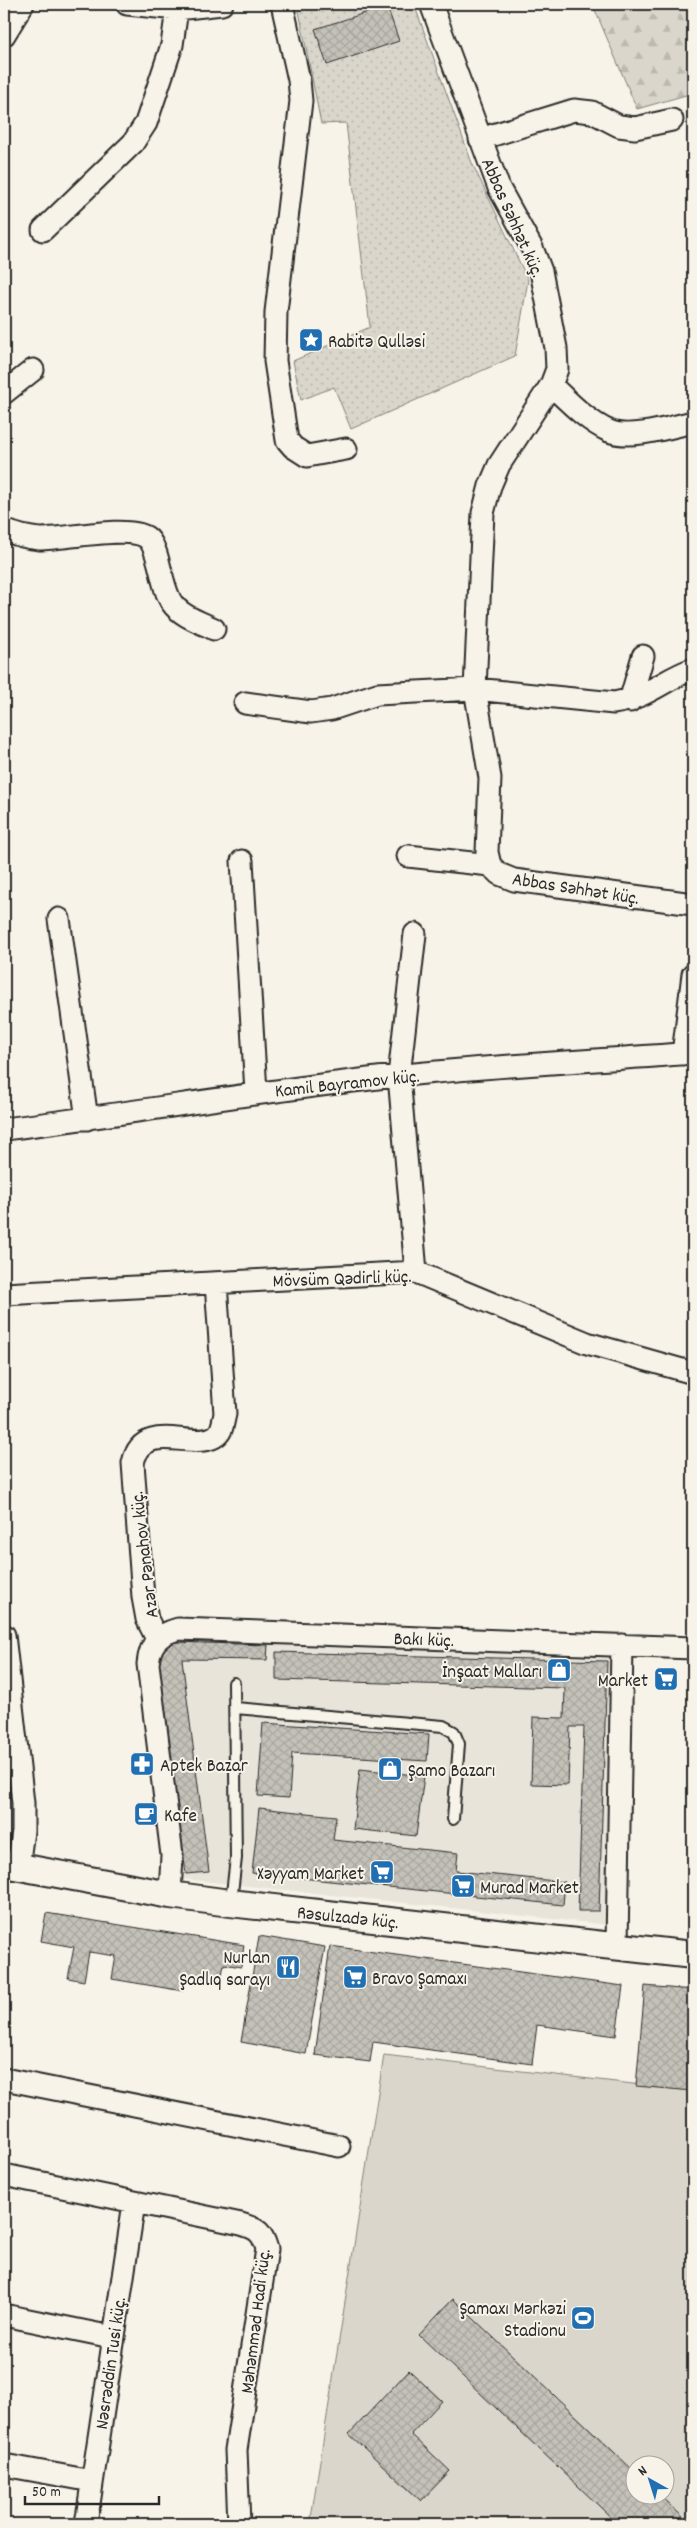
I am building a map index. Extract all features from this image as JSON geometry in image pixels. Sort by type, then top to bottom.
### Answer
[{"type":"street","points":[[4,35],[23,4]]},
{"type":"street","points":[[127,4],[177,10],[222,4]]},
{"type":"street","points":[[282,4],[299,80],[301,101],[276,312],[275,361],[279,402],[286,440],[293,447],[307,456],[346,449]]},
{"type":"street","name":"Abbas Səhhət küç.","points":[[431,4],[499,188],[532,248],[541,271],[556,348],[557,369],[552,385],[499,465],[490,486],[483,513],[475,689],[490,778],[487,852],[490,865],[499,874],[514,880],[693,904]]},
{"type":"street","points":[[43,230],[133,143],[146,123],[172,45],[177,10]]},
{"type":"street","points":[[480,139],[574,110],[592,112],[619,126],[635,128],[672,120]]},
{"type":"street","points":[[4,393],[33,370]]},
{"type":"street","points":[[552,385],[588,419],[611,432],[646,432],[693,422]]},
{"type":"street","points":[[4,530],[21,537],[41,539],[130,532],[147,537],[156,550],[160,578],[172,604],[187,616],[214,629]]},
{"type":"street","points":[[630,701],[643,656]]},
{"type":"street","points":[[245,704],[311,712],[332,709],[378,694],[475,689],[614,703],[630,701],[652,692],[693,669]]},
{"type":"street","points":[[408,856],[490,865]]},
{"type":"street","points":[[242,861],[256,1092]]},
{"type":"street","points":[[59,919],[87,1119]]},
{"type":"street","points":[[415,934],[399,1076],[416,1272]]},
{"type":"street","points":[[688,1054],[693,974]]},
{"type":"street","name":"Kamil Bayramov küç.","points":[[4,1129],[87,1119],[256,1092],[399,1076],[688,1054]]},
{"type":"street","name":"Mövsüm Qədirli küç.","points":[[4,1294],[416,1272],[587,1343],[693,1373]]},
{"type":"street","name":"Azər Pənahov küç.","points":[[170,1895],[172,1855],[148,1664],[149,1653],[157,1638],[147,1619],[133,1463],[135,1452],[145,1442],[157,1439],[202,1439],[215,1437],[221,1430],[225,1414],[216,1283]]},
{"type":"street","name":"Bakı küç.","points":[[157,1638],[165,1632],[178,1629],[693,1648]]},
{"type":"street","points":[[4,1635],[23,1803],[23,1831],[11,1865]]},
{"type":"street","points":[[617,1946],[622,1645]]},
{"type":"street","name":"Rəsulzadə küç.","points":[[11,1865],[170,1895],[230,1903],[693,1955]]},
{"type":"street","points":[[4,2079],[339,2146]]},
{"type":"street","name":"Məhəmməd Hadi küç.","points":[[4,2176],[241,2224],[254,2228],[263,2236],[267,2249],[236,2450],[239,2524]]},
{"type":"street","name":"Nəsrəddin Tusi küç.","points":[[86,2524],[112,2337],[134,2203]]},
{"type":"street","points":[[4,2315],[112,2337]]},
{"type":"street","points":[[4,2465],[92,2481]]},
{"type":"lane","points":[[230,1903],[236,1858],[234,1683]]},
{"type":"lane","points":[[235,1708],[443,1726],[454,1732],[459,1744],[453,1819]]},
{"type":"shaded area","name":"Şamo Bazarı","points":[[175,1639],[612,1656],[608,1925],[183,1879],[155,1659],[160,1646]]},
{"type":"green space","points":[[306,4],[414,4],[472,163],[528,280],[515,356],[351,429],[334,387],[301,400],[293,361],[370,327],[346,123],[321,124],[298,6]]},
{"type":"green space","points":[[606,4],[693,4],[693,93],[637,109],[595,10]]},
{"type":"green space","points":[[384,2055],[693,2091],[693,2524],[310,2524]]},
{"type":"building","points":[[387,6],[399,41],[327,65],[315,29]]},
{"type":"building","points":[[175,1642],[268,1645],[267,1660],[182,1659],[209,1872],[186,1874],[158,1663],[160,1654],[165,1648]]},
{"type":"building","points":[[276,1652],[607,1661],[599,1911],[578,1911],[584,1727],[570,1727],[568,1785],[531,1784],[533,1717],[564,1718],[565,1688],[276,1680]]},
{"type":"building","points":[[263,1723],[429,1734],[427,1761],[292,1753],[289,1798],[258,1796]]},
{"type":"building","points":[[360,1769],[424,1776],[416,1836],[353,1829]]},
{"type":"building","points":[[259,1808],[336,1816],[333,1840],[458,1853],[456,1871],[565,1882],[563,1905],[252,1873]]},
{"type":"building","points":[[46,1913],[244,1945],[241,1967],[224,1964],[221,1981],[186,1975],[183,1991],[112,1979],[116,1956],[89,1952],[84,1981],[68,1978],[74,1947],[41,1941]]},
{"type":"building","points":[[259,1936],[325,1947],[306,2054],[241,2042]]},
{"type":"building","points":[[330,1946],[623,1986],[616,2036],[537,2025],[532,2064],[373,2042],[370,2062],[315,2055]]},
{"type":"building","points":[[645,1986],[693,1990],[693,2091],[636,2086]]},
{"type":"building","points":[[453,2299],[624,2461],[624,2506],[671,2506],[684,2518],[677,2524],[618,2524],[419,2335]]},
{"type":"building","points":[[409,2370],[442,2401],[411,2434],[450,2471],[421,2501],[349,2434]]},
{"type":"place","name":"Rabitə Qulləsi","points":[[311,340]]},
{"type":"place","name":"İnşaat Malları","points":[[559,1670]]},
{"type":"place","name":"Market","points":[[666,1679]]},
{"type":"place","name":"Aptek Bazar","points":[[142,1764]]},
{"type":"place","name":"Şamo Bazarı","points":[[390,1769]]},
{"type":"place","name":"Kafe","points":[[146,1814]]},
{"type":"place","name":"Xəyyam Market","points":[[382,1872]]},
{"type":"place","name":"Murad Market","points":[[463,1886]]},
{"type":"place","name":"Nurlan Şadlıq sarayı","points":[[288,1967]]},
{"type":"place","name":"Bravo Şamaxı","points":[[355,1977]]},
{"type":"place","name":"Şamaxı Mərkəzi Stadionu","points":[[583,2318]]}]
